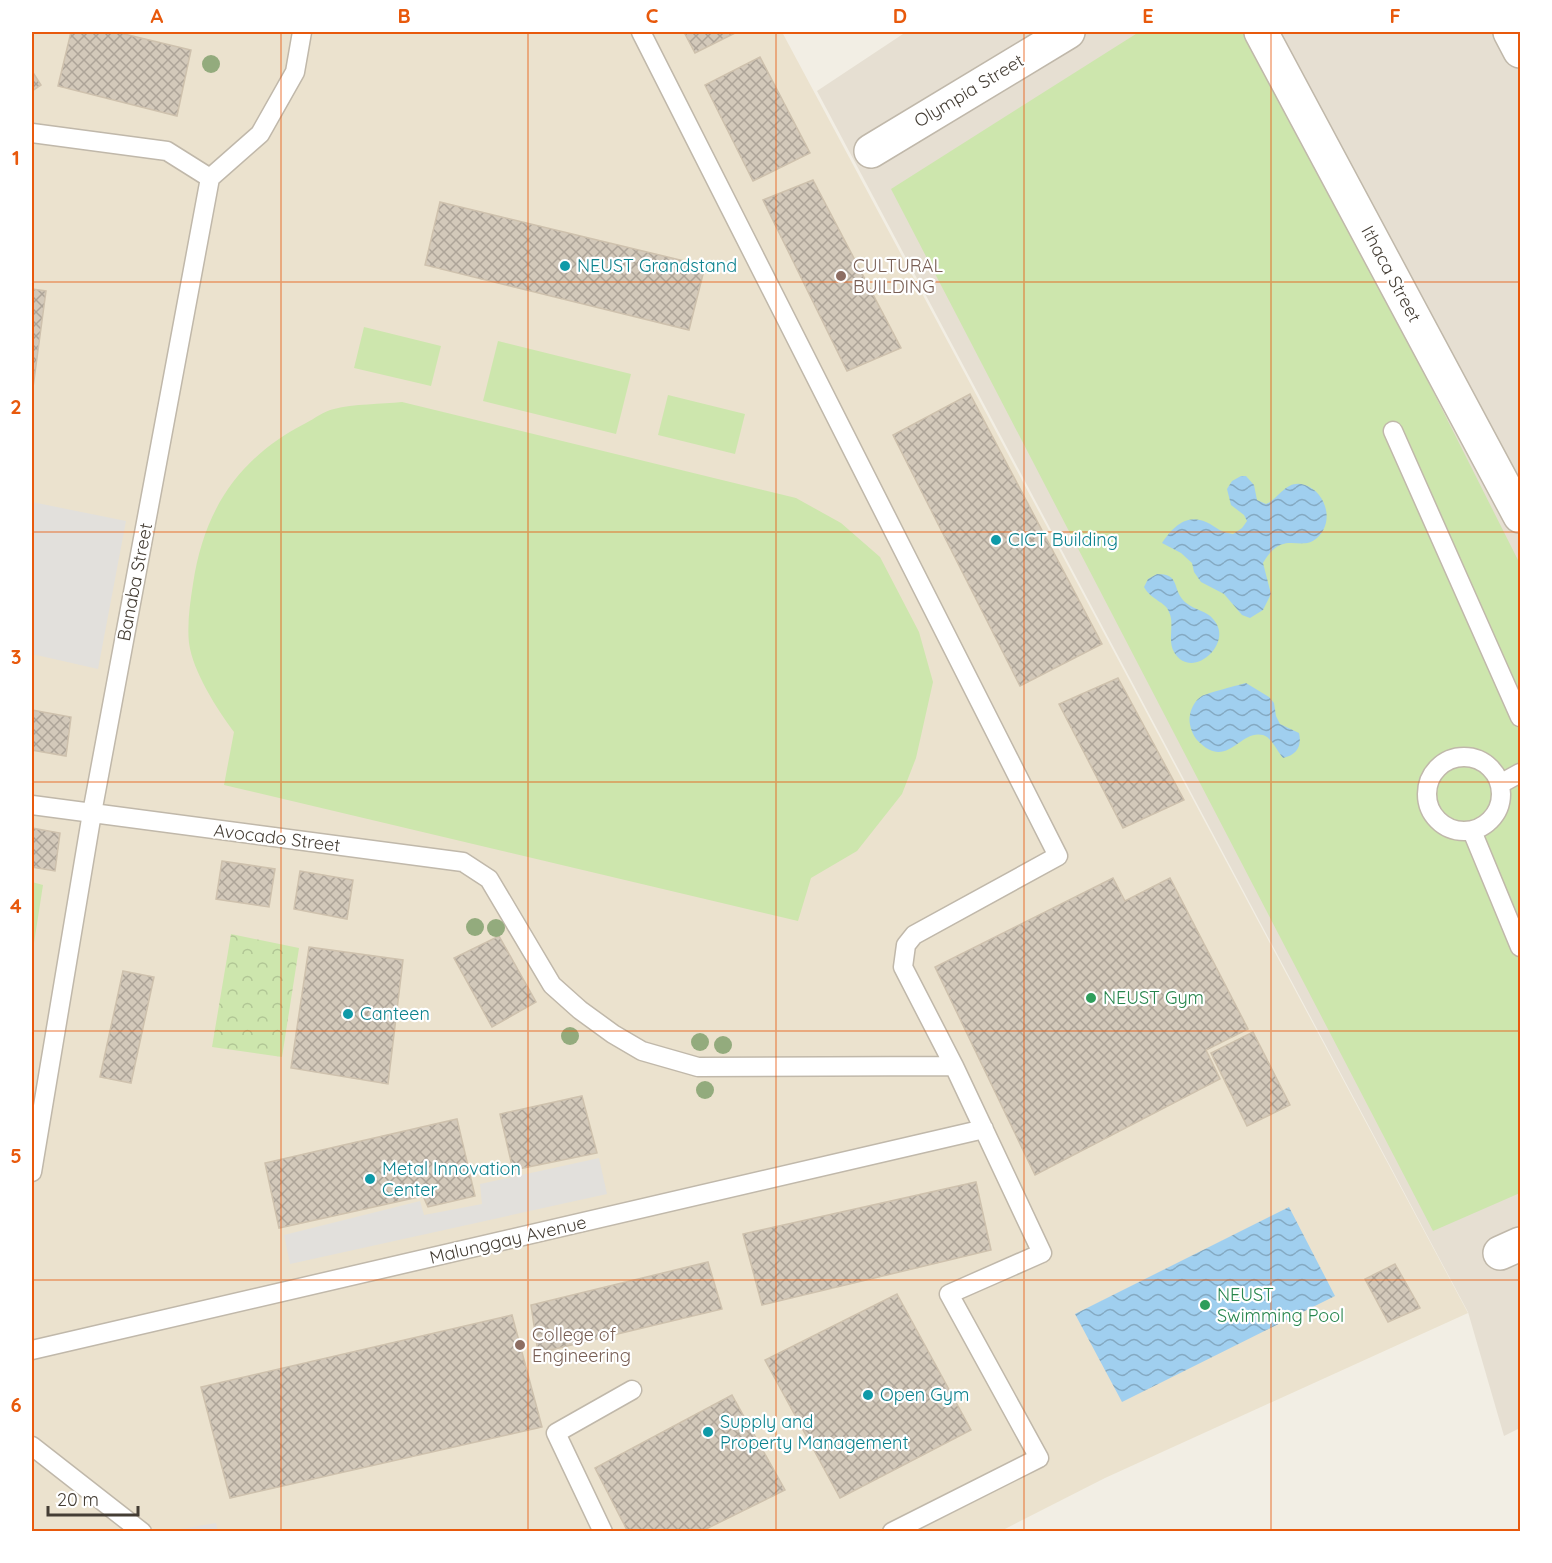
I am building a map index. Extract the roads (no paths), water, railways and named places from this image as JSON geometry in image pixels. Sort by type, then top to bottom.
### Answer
[{"type":"street","name":"Olympia Street","points":[[871,151],[1068,32]]},
{"type":"street","name":"Ithaca Street","points":[[1261,32],[1521,516]]},
{"type":"street","points":[[1510,32],[1521,51]]},
{"type":"lane","points":[[32,133],[167,151],[210,178],[260,134],[295,72],[302,32]]},
{"type":"lane","points":[[641,32],[1058,856],[914,935],[906,945],[903,967],[954,1066],[1042,1253],[949,1294],[1039,1458],[892,1532]]},
{"type":"lane","name":"Banaba Street","points":[[32,1172],[92,813],[210,178]]},
{"type":"lane","points":[[1393,431],[1521,717]]},
{"type":"lane","points":[[1462,756],[1475,758],[1486,764],[1495,773],[1500,784],[1502,796],[1498,808],[1483,826],[1472,831],[1448,828],[1438,821],[1427,800],[1427,787],[1431,775],[1439,765],[1462,756]]},
{"type":"lane","points":[[1500,784],[1521,773]]},
{"type":"lane","name":"Avocado Street","points":[[32,805],[463,862],[489,879],[552,985],[580,1010],[613,1034],[642,1051],[698,1067],[954,1066]]},
{"type":"lane","points":[[1472,831],[1521,947]]},
{"type":"lane","name":"Malunggay Avenue","points":[[32,1350],[984,1129]]},
{"type":"lane","points":[[603,1532],[556,1432],[632,1390]]},
{"type":"lane","points":[[32,1446],[141,1532]]},
{"type":"water","points":[[1246,476],[1254,485],[1257,500],[1266,504],[1288,487],[1298,484],[1305,485],[1318,494],[1323,501],[1327,516],[1323,531],[1311,542],[1284,544],[1270,552],[1263,563],[1271,594],[1263,610],[1250,618],[1242,615],[1224,594],[1201,582],[1194,572],[1192,563],[1181,553],[1162,543],[1175,527],[1192,519],[1206,522],[1221,531],[1233,534],[1242,528],[1247,521],[1244,515],[1231,505],[1227,489],[1232,481]]},
{"type":"water","points":[[1157,574],[1169,576],[1175,582],[1183,600],[1209,615],[1216,623],[1219,632],[1218,641],[1214,650],[1199,662],[1190,663],[1181,660],[1174,652],[1169,612],[1144,587],[1148,579]]},
{"type":"water","points":[[1246,683],[1269,697],[1274,703],[1280,724],[1299,733],[1299,746],[1292,755],[1283,758],[1271,741],[1263,735],[1255,735],[1225,751],[1217,752],[1207,749],[1195,738],[1190,718],[1198,699],[1209,693]]},
{"type":"water","name":"NEUST Swimming Pool","points":[[1289,1207],[1335,1296],[1122,1402],[1075,1314]]},
{"type":"place","name":"NEUST Grandstand","points":[[565,266]]},
{"type":"place","name":"CULTURAL BUILDING","points":[[841,276]]},
{"type":"place","name":"CICT Building","points":[[996,540]]},
{"type":"place","name":"NEUST Gym","points":[[1091,998]]},
{"type":"place","name":"Canteen","points":[[348,1014]]},
{"type":"place","name":"Metal Innovation Center","points":[[370,1179]]},
{"type":"place","name":"NEUST Swimming Pool","points":[[1205,1305]]},
{"type":"place","name":"College of Engineering","points":[[520,1345]]},
{"type":"place","name":"Open Gym","points":[[868,1395]]},
{"type":"place","name":"Supply and Property Management","points":[[708,1432]]}]
